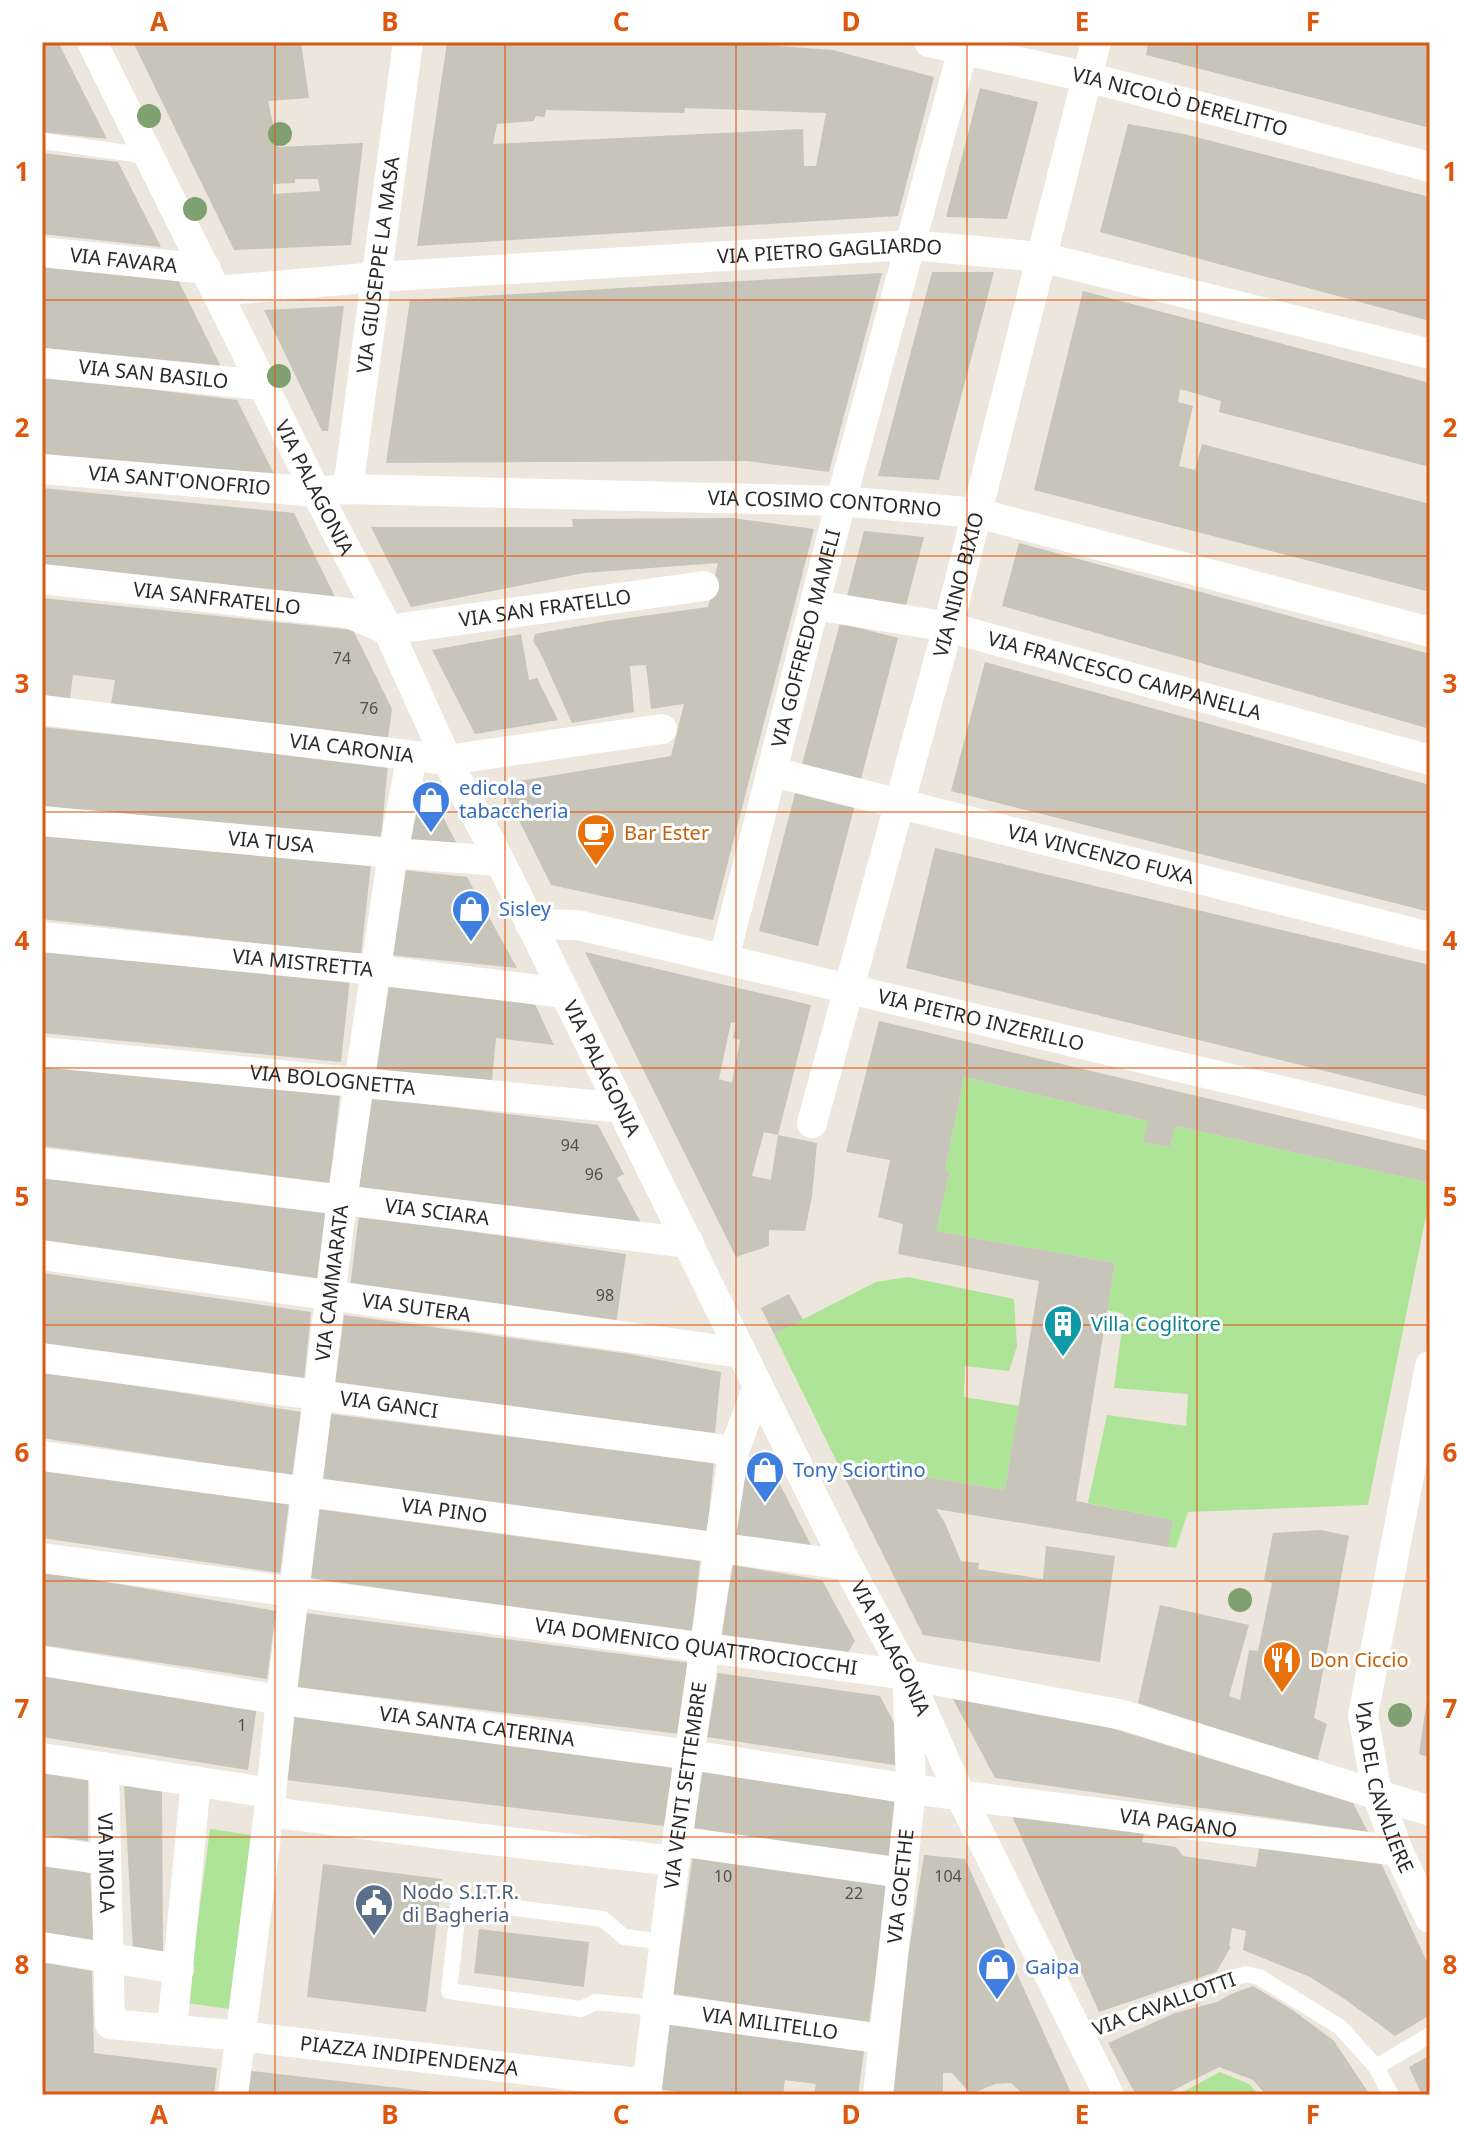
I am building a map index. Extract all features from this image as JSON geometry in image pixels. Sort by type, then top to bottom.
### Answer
[{"type":"street","name":"VIA PALAGONIA","points":[[92,42],[388,630],[447,760],[500,861],[847,1565],[907,1675],[960,1795],[1109,2095]]},
{"type":"street","name":"VIA GIUSEPPE LA MASA","points":[[348,489],[408,42]]},
{"type":"street","name":"VIA NICOLÒ DERELITTO","points":[[929,42],[964,45],[1430,167]]},
{"type":"street","name":"VIA NINO BIXIO","points":[[812,1123],[948,627],[1096,42]]},
{"type":"street","name":"VIA GOFFREDO MAMELI","points":[[724,958],[841,501],[964,45]]},
{"type":"street","name":"VIA PIETRO GAGLIARDO","points":[[211,280],[377,277],[911,245],[1041,257],[1430,354]]},
{"type":"street","name":"VIA FAVARA","points":[[42,252],[211,280]]},
{"type":"street","name":"VIA SAN BASILO","points":[[42,363],[263,385]]},
{"type":"street","name":"VIA SANT'ONOFRIO","points":[[42,469],[316,492],[348,489]]},
{"type":"street","name":"VIA COSIMO CONTORNO","points":[[348,489],[841,501],[977,513],[1430,632]]},
{"type":"street","name":"VIA SANFRATELLO","points":[[42,579],[348,613],[388,630]]},
{"type":"street","name":"VIA SAN FRATELLO","points":[[388,630],[704,586]]},
{"type":"street","name":"VIA FRANCESCO CAMPANELLA","points":[[815,605],[948,627],[1430,760]]},
{"type":"street","name":"VIA CARONIA","points":[[42,710],[447,760],[662,729]]},
{"type":"street","name":"VIA CAMMARATA","points":[[233,2095],[342,1200],[393,853],[412,756]]},
{"type":"street","name":"VIA VINCENZO FUXA","points":[[773,772],[1430,937]]},
{"type":"street","name":"VIA TUSA","points":[[42,821],[500,861]]},
{"type":"street","name":"VIA PIETRO INZERILLO","points":[[530,924],[578,925],[1430,1126]]},
{"type":"street","name":"VIA MISTRETTA","points":[[42,937],[375,970],[565,993]]},
{"type":"street","name":"VIA BOLOGNETTA","points":[[42,1052],[622,1108]]},
{"type":"street","name":"VIA SCIARA","points":[[42,1163],[689,1243]]},
{"type":"street","name":"VIA SUTERA","points":[[42,1255],[742,1353]]},
{"type":"street","name":"VIA GANCI","points":[[42,1358],[734,1451]]},
{"type":"street","name":"VIA DEL CAVALIERE","points":[[1430,1366],[1421,1462],[1363,1715],[1377,1794],[1398,1851],[1430,1918]]},
{"type":"street","name":"VIA VENTI SETTEMBRE","points":[[647,2090],[676,1851],[734,1451],[758,1386]]},
{"type":"street","name":"VIA PINO","points":[[42,1456],[847,1565]]},
{"type":"street","name":"VIA DOMENICO QUATTROCIOCCHI","points":[[42,1558],[907,1675],[1123,1715],[1430,1811]]},
{"type":"street","name":"VIA SANTA CATERINA","points":[[42,1661],[281,1700],[690,1755],[911,1789]]},
{"type":"street","name":"VIA GOETHE","points":[[878,2095],[911,1789],[907,1675]]},
{"type":"street","points":[[42,1758],[196,1781],[270,1802],[465,1837],[676,1851],[902,1873]]},
{"type":"street","name":"VIA IMOLA","points":[[104,1767],[108,1959]]},
{"type":"street","points":[[172,2030],[196,1781]]},
{"type":"street","name":"VIA PAGANO","points":[[911,1789],[1398,1851]]},
{"type":"street","points":[[42,1851],[106,1860]]},
{"type":"street","points":[[42,1947],[179,1969]]},
{"type":"street","name":"PIAZZA INDIPENDENZA","points":[[108,1959],[110,2024],[241,2036],[647,2090]]},
{"type":"street","name":"VIA MILITELLO","points":[[657,2008],[884,2039]]},
{"type":"lane","points":[[42,141],[149,156]]},
{"type":"lane","points":[[657,2008],[596,2002],[581,2009],[449,1991],[459,1901],[603,1919],[624,1937],[665,1942]]},
{"type":"lane","name":"VIA CAVALLOTTI","points":[[1080,2035],[1246,1974],[1259,1977],[1340,2027],[1376,2067],[1391,2095]]},
{"type":"lane","points":[[1376,2067],[1430,2035]]},
{"type":"green space","points":[[964,1077],[1148,1121],[1144,1142],[1170,1147],[1176,1126],[1430,1183],[1430,1196],[1368,1505],[1188,1512],[1176,1548],[1168,1547],[1172,1520],[1088,1503],[1107,1415],[1186,1426],[1188,1394],[1114,1388],[1124,1314],[1107,1310],[1115,1263],[936,1231],[950,1171],[945,1170]]},
{"type":"green space","points":[[908,1277],[1014,1299],[1017,1346],[1009,1371],[965,1366],[964,1397],[1019,1406],[1005,1490],[837,1462],[774,1334],[876,1282]]},
{"type":"green space","points":[[210,1829],[252,1835],[229,2009],[187,2003]]},
{"type":"green space","points":[[1220,2072],[1249,2084],[1259,2095],[1177,2095]]},
{"type":"building","points":[[42,42],[58,42],[107,139],[42,132]]},
{"type":"building","points":[[133,42],[301,42],[309,98],[268,101],[278,147],[363,143],[351,245],[234,250]],"holes":[[[295,179],[318,179],[320,191],[273,194],[273,184],[295,183]]]},
{"type":"building","points":[[447,42],[727,42],[833,50],[934,77],[898,216],[417,246]],"holes":[[[685,108],[826,113],[816,166],[804,166],[803,129],[493,144],[497,124],[534,121],[536,116],[545,117],[546,110],[684,113]]]},
{"type":"building","points":[[1148,42],[1430,42],[1430,128],[1146,55]]},
{"type":"building","points":[[980,88],[1038,102],[1007,219],[946,217]]},
{"type":"building","points":[[1128,124],[1184,134],[1430,197],[1430,321],[1100,232]]},
{"type":"building","points":[[42,153],[118,162],[161,247],[42,234]]},
{"type":"building","points":[[42,262],[177,278],[222,369],[42,348]]},
{"type":"building","points":[[932,272],[994,272],[939,480],[878,476]]},
{"type":"building","points":[[882,273],[829,472],[747,461],[386,463],[410,300]]},
{"type":"building","points":[[1083,291],[1430,383],[1430,467],[1219,412],[1221,401],[1180,389],[1178,402],[1193,406],[1179,466],[1195,470],[1202,444],[1430,504],[1430,592],[1034,490]]},
{"type":"building","points":[[344,306],[328,431],[322,431],[264,310]]},
{"type":"building","points":[[42,376],[237,400],[276,478],[42,458]]},
{"type":"building","points":[[42,488],[294,513],[337,601],[42,569]]},
{"type":"building","points":[[732,518],[814,529],[713,920],[551,885],[501,784],[671,756],[684,704],[651,709],[646,665],[630,666],[634,712],[572,723],[533,641],[535,634],[708,607],[718,563],[584,573],[411,607],[371,527],[573,527],[572,519]]},
{"type":"building","points":[[864,531],[924,537],[904,613],[847,596]]},
{"type":"building","points":[[1019,543],[1430,654],[1430,729],[1002,606]]},
{"type":"building","points":[[42,598],[353,630],[392,709],[388,738],[111,704],[115,680],[73,675],[70,699],[42,696]]},
{"type":"building","points":[[840,623],[898,638],[861,779],[802,764]]},
{"type":"building","points":[[521,634],[529,680],[537,678],[558,720],[475,734],[432,650]]},
{"type":"building","points":[[985,662],[1430,785],[1430,912],[951,791]]},
{"type":"building","points":[[42,727],[388,764],[381,839],[42,809]]},
{"type":"building","points":[[418,784],[426,784],[459,848],[408,843]]},
{"type":"building","points":[[797,786],[856,801],[818,946],[759,931]]},
{"type":"building","points":[[42,834],[371,864],[361,955],[42,919]]},
{"type":"building","points":[[935,848],[1430,965],[1430,1097],[906,968]]},
{"type":"building","points":[[402,870],[467,877],[517,968],[390,955]]},
{"type":"building","points":[[42,946],[350,978],[341,1062],[42,1033]]},
{"type":"building","points":[[585,952],[811,1005],[778,1135],[817,1143],[805,1231],[769,1230],[769,1246],[736,1257]],"holes":[[[731,1022],[736,1023],[733,1038],[740,1040],[732,1083],[719,1079]],[[764,1132],[778,1135],[771,1180],[752,1176]]]},
{"type":"building","points":[[386,986],[534,1002],[554,1045],[496,1038],[492,1080],[376,1070]]},
{"type":"building","points":[[879,1021],[1430,1151],[1430,1183],[1176,1126],[1170,1147],[1143,1142],[1148,1121],[964,1077],[945,1170],[950,1171],[936,1231],[1115,1263],[1076,1501],[1173,1520],[1168,1547],[936,1509],[961,1561],[979,1563],[978,1569],[1043,1579],[1046,1546],[1115,1556],[1100,1662],[923,1635],[837,1462],[1005,1490],[1039,1281],[898,1254],[903,1224],[878,1217],[890,1160],[846,1152]]},
{"type":"building","points":[[42,1064],[340,1094],[330,1183],[42,1146]]},
{"type":"building","points":[[370,1097],[598,1125],[624,1174],[617,1178],[641,1223],[359,1189]]},
{"type":"building","points":[[42,1175],[328,1210],[318,1280],[42,1242]]},
{"type":"building","points":[[359,1215],[626,1254],[616,1324],[350,1287]]},
{"type":"building","points":[[42,1273],[311,1312],[304,1380],[42,1345]]},
{"type":"building","points":[[789,1294],[803,1320],[774,1334],[761,1308]]},
{"type":"building","points":[[344,1315],[629,1354],[721,1372],[715,1433],[335,1385]]},
{"type":"building","points":[[42,1370],[301,1412],[292,1476],[42,1438]]},
{"type":"building","points":[[331,1414],[714,1462],[707,1534],[322,1482]]},
{"type":"building","points":[[740,1460],[770,1465],[813,1549],[729,1541]]},
{"type":"building","points":[[42,1468],[289,1503],[280,1573],[42,1538]]},
{"type":"building","points":[[317,1509],[700,1561],[692,1633],[309,1578]]},
{"type":"building","points":[[1321,1530],[1349,1536],[1314,1718],[1327,1724],[1317,1762],[1138,1703],[1160,1605],[1249,1625],[1229,1696],[1240,1700],[1249,1650],[1258,1651],[1272,1583],[1264,1580],[1273,1533]]},
{"type":"building","points":[[733,1565],[822,1580],[855,1641],[847,1654],[721,1635]]},
{"type":"building","points":[[42,1571],[276,1611],[267,1679],[42,1645]]},
{"type":"building","points":[[305,1613],[690,1663],[680,1734],[295,1687]]},
{"type":"building","points":[[42,1668],[257,1705],[248,1770],[42,1737]]},
{"type":"building","points":[[718,1673],[880,1696],[903,1740],[901,1766],[707,1737]]},
{"type":"building","points":[[1430,1691],[1430,1758],[1419,1754]]},
{"type":"building","points":[[953,1699],[1079,1718],[1353,1803],[1368,1832],[995,1778]]},
{"type":"building","points":[[294,1714],[673,1766],[665,1826],[285,1780]]},
{"type":"building","points":[[700,1764],[896,1793],[891,1856],[694,1830]]},
{"type":"building","points":[[42,1773],[88,1779],[88,1841],[42,1835]]},
{"type":"building","points":[[124,1784],[162,1790],[163,1951],[133,1952]]},
{"type":"building","points":[[1008,1807],[1146,1825],[1142,1842],[1176,1847],[1183,1856],[1256,1867],[1260,1843],[1380,1861],[1430,1968],[1430,2015],[1395,2036],[1310,1977],[1243,1950],[1246,1931],[1232,1928],[1231,1947],[1216,1972],[1099,2012]]},
{"type":"building","points":[[693,1855],[889,1883],[869,2023],[673,1994]]},
{"type":"building","points":[[924,1855],[965,1859],[1072,2095],[1024,2095],[1011,2083],[995,2084],[971,2094],[952,2073],[943,2073],[943,2095],[890,2095]]},
{"type":"building","points":[[42,1864],[90,1873],[94,1941],[42,1932]]},
{"type":"building","points":[[323,1864],[442,1879],[426,2012],[307,1997]]},
{"type":"building","points":[[479,1929],[589,1942],[584,1987],[474,1973]]},
{"type":"building","points":[[42,1962],[92,1971],[94,2053],[217,2068],[214,2095],[42,2095]]},
{"type":"building","points":[[1253,1986],[1334,2041],[1370,2095],[1266,2095],[1253,2080],[1219,2067],[1164,2095],[1136,2095],[1108,2043],[1175,2013],[1217,2002]]},
{"type":"building","points":[[667,2024],[864,2051],[858,2095],[814,2095],[816,2084],[785,2080],[783,2095],[698,2095],[658,2089]]},
{"type":"building","points":[[1430,2055],[1430,2095],[1422,2095],[1409,2067]]},
{"type":"building","points":[[251,2071],[443,2093],[443,2095],[248,2095]]},
{"type":"place","name":"edicola e tabaccheria","points":[[431,834]]},
{"type":"place","name":"Bar Ester","points":[[596,867]]},
{"type":"place","name":"Sisley","points":[[471,943]]},
{"type":"place","name":"Villa Coglitore","points":[[1063,1358]]},
{"type":"place","name":"Tony Sciortino","points":[[765,1504]]},
{"type":"place","name":"Don Ciccio","points":[[1282,1694]]},
{"type":"place","name":"Nodo S.I.T.R. di Bagheria","points":[[374,1937]]},
{"type":"place","name":"Gaipa","points":[[997,2001]]}]
